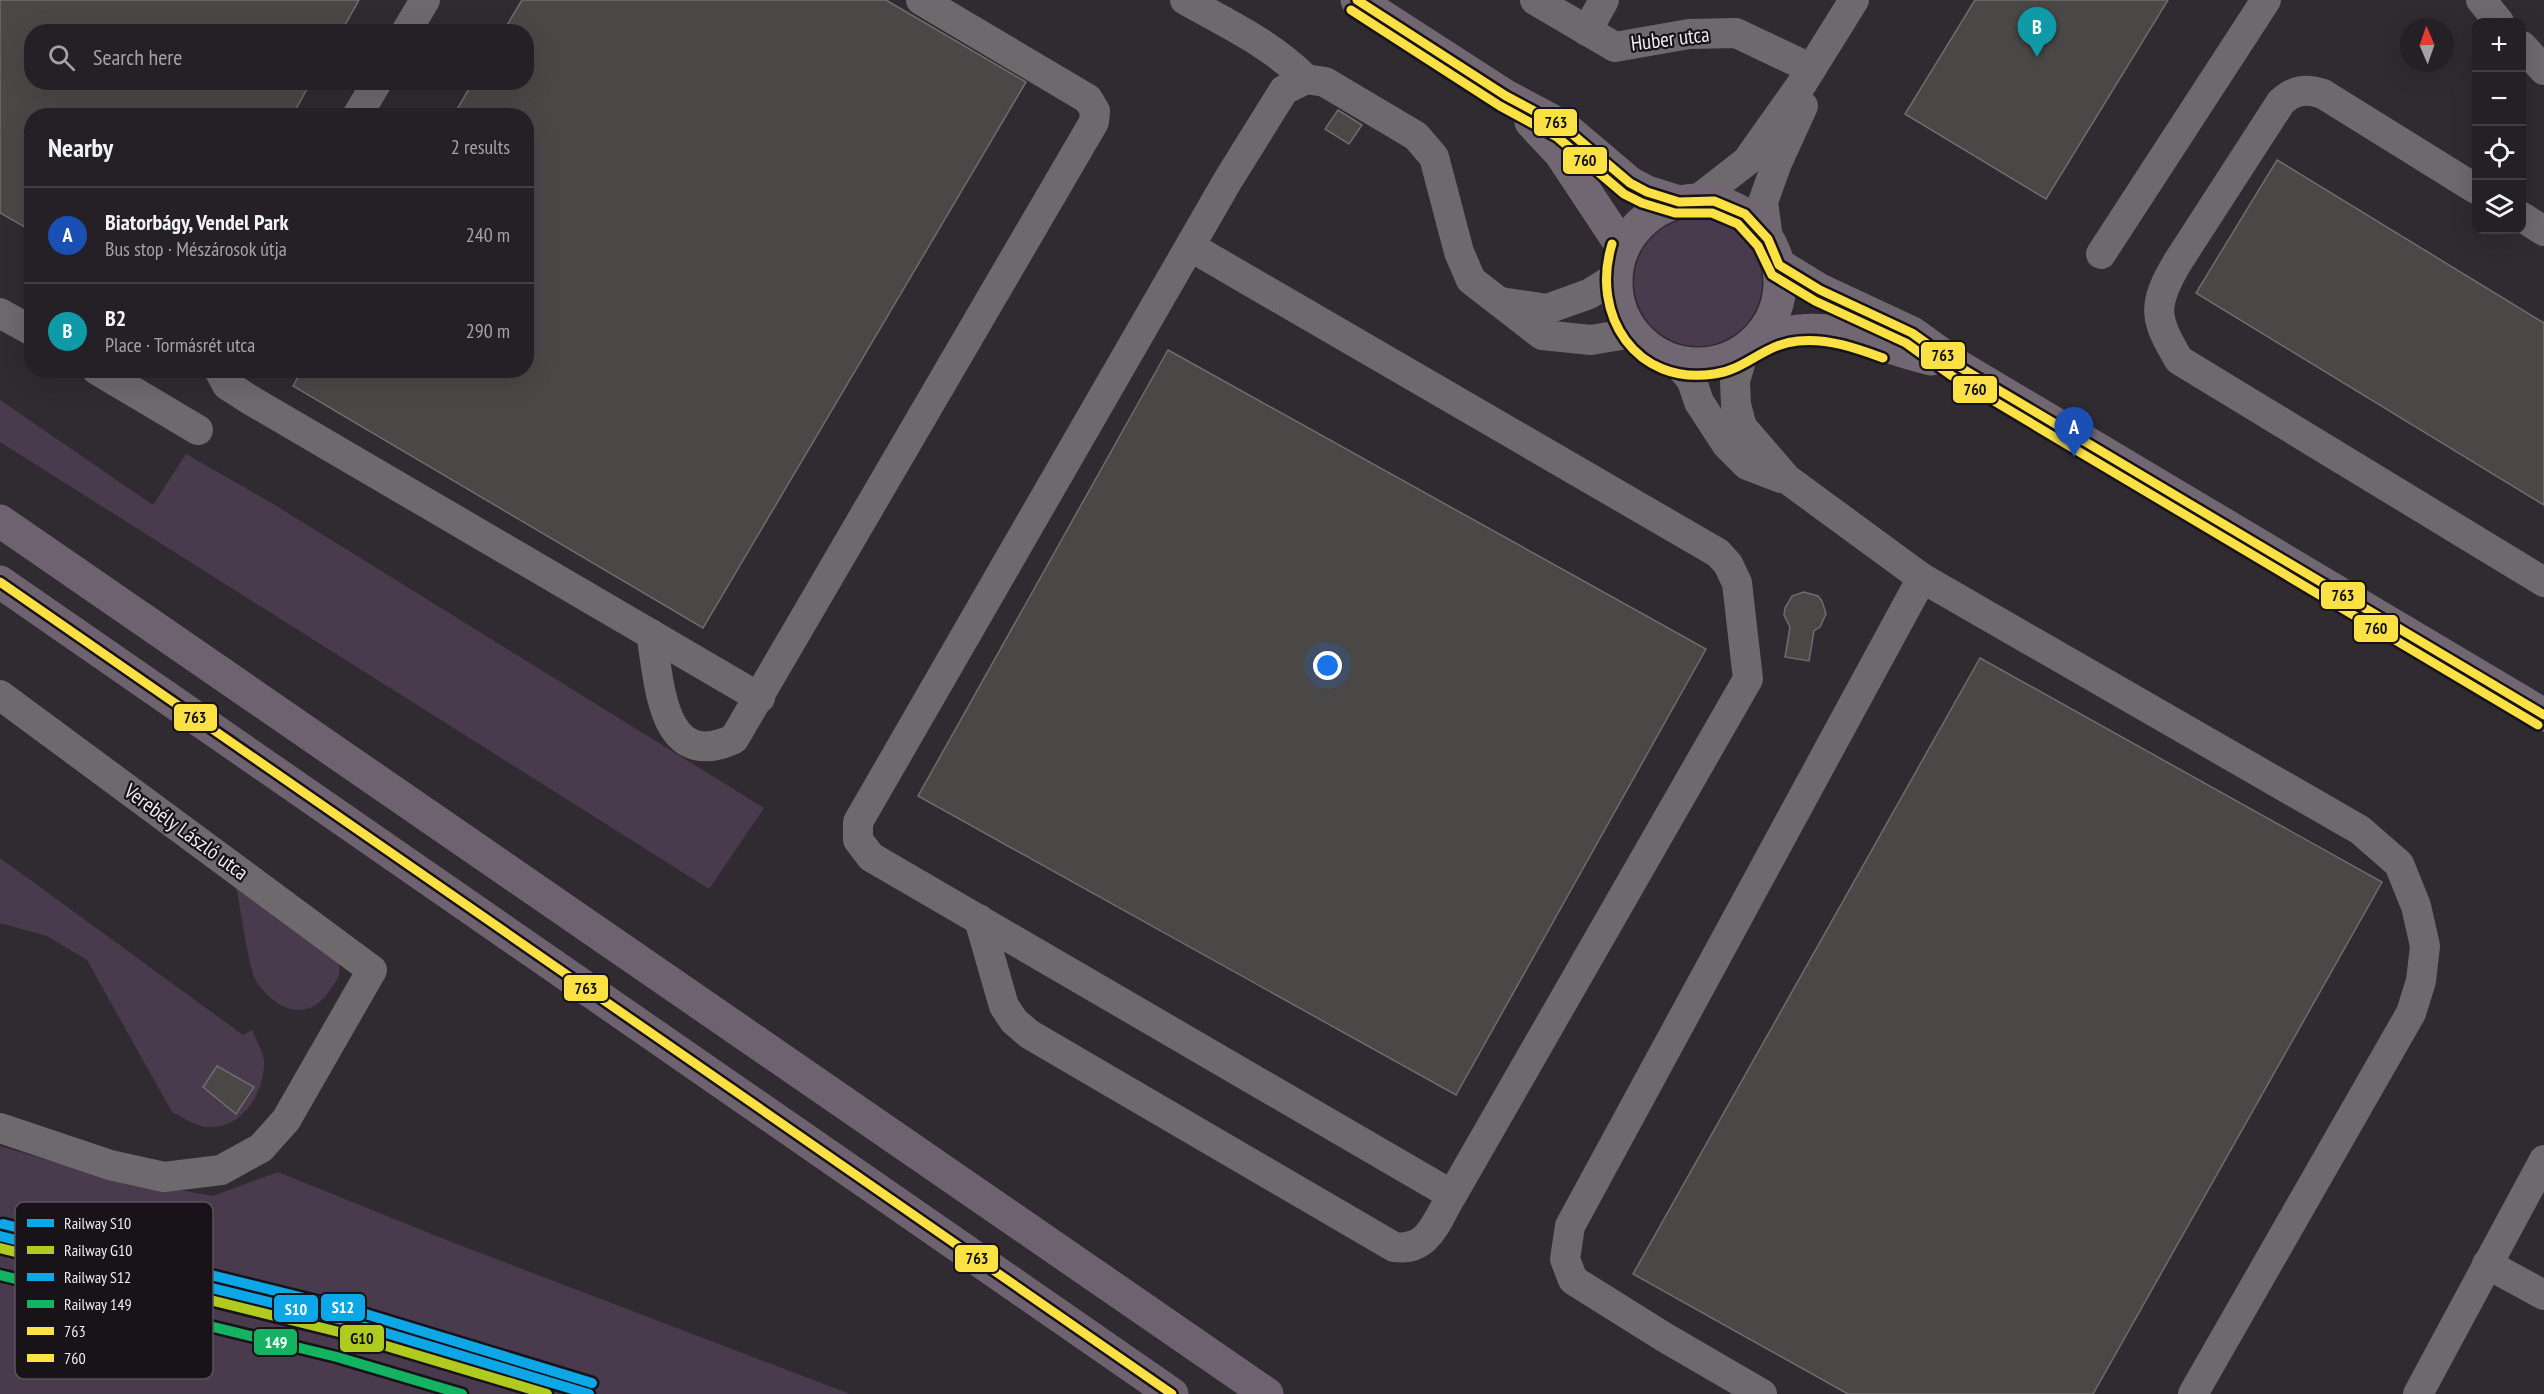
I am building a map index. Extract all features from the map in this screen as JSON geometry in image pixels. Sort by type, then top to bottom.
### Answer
[{"type":"highway","points":[[0,521],[1267,1394]]},
{"type":"highway","points":[[0,582],[1172,1394]]},
{"type":"main road","points":[[1357,0],[1506,96],[1564,127],[1630,183],[1647,192],[1688,201],[1730,206],[1758,225],[1774,252],[1781,285],[1777,306],[1769,325],[1750,346]]},
{"type":"main road","points":[[1506,96],[1560,153],[1619,263]]},
{"type":"main road","points":[[1688,201],[1646,219],[1633,232],[1619,263],[1619,306],[1633,333],[1660,355],[1677,362],[1712,363],[1785,331],[1811,328],[1857,336],[1905,353],[1958,366]]},
{"type":"main road","points":[[1774,252],[1820,290],[1912,333],[1958,366],[2544,715]]},
{"type":"street","points":[[411,24],[425,0]]},
{"type":"street","points":[[651,634],[670,726],[683,739],[700,746],[717,747],[734,739],[1094,122],[1095,111],[1088,99],[921,0]]},
{"type":"street","points":[[1185,0],[1283,56],[1306,79]]},
{"type":"street","name":"Huber utca","points":[[1535,0],[1615,47],[1689,34],[1736,33],[1807,75]]},
{"type":"street","points":[[1587,31],[1604,0]]},
{"type":"street","points":[[1688,201],[1747,161],[1807,75],[1854,0]]},
{"type":"street","points":[[2101,254],[2266,0]]},
{"type":"street","points":[[2481,0],[2496,18]]},
{"type":"street","points":[[2526,50],[2544,70]]},
{"type":"street","points":[[1774,252],[1763,202],[1776,163],[1803,107],[1807,75]]},
{"type":"street","points":[[1452,1194],[871,857],[858,840],[858,822],[1271,106],[1284,90],[1306,79],[1325,82],[1416,136],[1434,158],[1459,252],[1471,280],[1542,335],[1591,340],[1633,333]]},
{"type":"street","points":[[361,108],[372,90]]},
{"type":"street","points":[[2472,187],[2323,94],[2301,90],[2290,94],[2281,102],[2167,279],[2157,315],[2164,334],[2179,360],[2544,582]]},
{"type":"street","points":[[2526,220],[2544,231]]},
{"type":"street","points":[[979,919],[1004,1006],[1014,1021],[1029,1034],[1394,1247],[1409,1249],[1423,1242],[1452,1194],[1748,679],[1737,583],[1728,564],[1718,553],[1191,247]]},
{"type":"street","points":[[1496,301],[1547,309],[1589,294],[1619,263]]},
{"type":"street","points":[[0,313],[24,326]]},
{"type":"street","points":[[1750,346],[1736,381],[1736,405],[1742,428],[1787,479],[1922,578],[2360,830],[2399,864],[2416,906],[2425,946],[2421,981],[2411,1013],[2193,1394]]},
{"type":"street","points":[[1677,362],[1692,381],[1699,402],[1727,445],[1747,465],[1787,479]]},
{"type":"street","points":[[111,378],[198,430]]},
{"type":"street","points":[[223,378],[227,385],[252,401],[760,698]]},
{"type":"street","points":[[1762,1394],[1664,1337],[1573,1280],[1565,1259],[1570,1226],[1922,578]]},
{"type":"street","name":"Verebély László utca","points":[[0,695],[372,970],[286,1120],[261,1148],[221,1170],[164,1177],[110,1165],[0,1128]]},
{"type":"street","points":[[2418,1394],[2544,1160]]},
{"type":"street","points":[[2487,1264],[2544,1295]]},
{"type":"shaded area","points":[[1698,218],[1722,223],[1743,237],[1757,258],[1762,282],[1757,306],[1743,327],[1722,341],[1698,346],[1674,341],[1653,327],[1639,306],[1634,282],[1639,258],[1653,237],[1674,223]]},
{"type":"shaded area","points":[[0,400],[153,505],[186,454],[270,502],[764,808],[709,889],[0,442]]},
{"type":"shaded area","points":[[0,858],[243,1035],[252,1030],[261,1049],[264,1061],[263,1072],[256,1095],[243,1114],[223,1125],[206,1127],[172,1112],[87,960],[47,936],[0,923]]},
{"type":"shaded area","points":[[236,886],[337,951],[339,976],[321,1001],[302,1010],[282,1006],[272,999],[256,981]]},
{"type":"shaded area","points":[[0,1146],[101,1176],[213,1196],[278,1172],[454,1243],[850,1394],[0,1394]]},
{"type":"building","points":[[0,0],[359,0],[346,24],[24,24],[24,90],[307,90],[296,108],[24,108],[24,226],[0,213]]},
{"type":"building","points":[[522,0],[886,0],[1026,82],[703,628],[293,386],[298,378],[534,378],[534,108],[458,108],[468,90],[534,90],[534,24],[508,24]]},
{"type":"building","points":[[1975,0],[2168,0],[2046,199],[1905,114]]},
{"type":"building","points":[[1338,110],[1362,125],[1349,144],[1325,129]]},
{"type":"building","points":[[2277,160],[2544,323],[2544,505],[2196,293]]},
{"type":"building","points":[[1168,350],[1706,649],[1456,1095],[918,796]]},
{"type":"building","points":[[1804,592],[1818,596],[1826,614],[1820,627],[1814,631],[1809,661],[1785,657],[1790,627],[1784,615],[1785,608],[1792,596]]},
{"type":"building","points":[[1980,658],[2382,882],[2093,1394],[1848,1394],[1633,1274]]},
{"type":"building","points":[[217,1066],[254,1087],[236,1114],[203,1087]]},
{"type":"rail line","name":"S12","points":[[3,1224],[15,1227]]},
{"type":"rail line","name":"S10","points":[[0,1236],[15,1240]]},
{"type":"rail line","name":"G10","points":[[0,1248],[15,1252]]},
{"type":"rail line","name":"149","points":[[0,1275],[15,1279]]},
{"type":"rail line","name":"S12","points":[[213,1276],[349,1309],[592,1383]]},
{"type":"rail line","name":"S10","points":[[213,1288],[346,1321],[589,1394]]},
{"type":"rail line","name":"G10","points":[[213,1301],[343,1333],[547,1394]]},
{"type":"rail line","name":"149","points":[[213,1327],[337,1357],[462,1394]]},
{"type":"transit line","name":"763","points":[[1357,0],[1506,96],[1564,127],[1630,183],[1647,192],[1679,202],[1714,201],[1745,214],[1768,239],[1779,265],[1820,290],[1912,333],[1958,366],[2544,715]]},
{"type":"transit line","name":"760","points":[[1351,10],[1500,106],[1557,137],[1624,194],[1642,203],[1675,213],[1712,213],[1738,224],[1758,246],[1772,275],[1815,301],[1906,343],[1952,376],[2538,725]]},
{"type":"transit line","name":"760","points":[[1612,244],[1607,270],[1608,296],[1614,319],[1626,340],[1642,357],[1662,369],[1686,375],[1725,372],[1775,347],[1809,340],[1852,347],[1883,358]]},
{"type":"transit line","name":"763","points":[[0,582],[1172,1394]]},
{"type":"place","name":"B2","points":[[2037,57]]},
{"type":"place","name":"Biatorbágy, Vendel Park","points":[[2074,457]]}]
